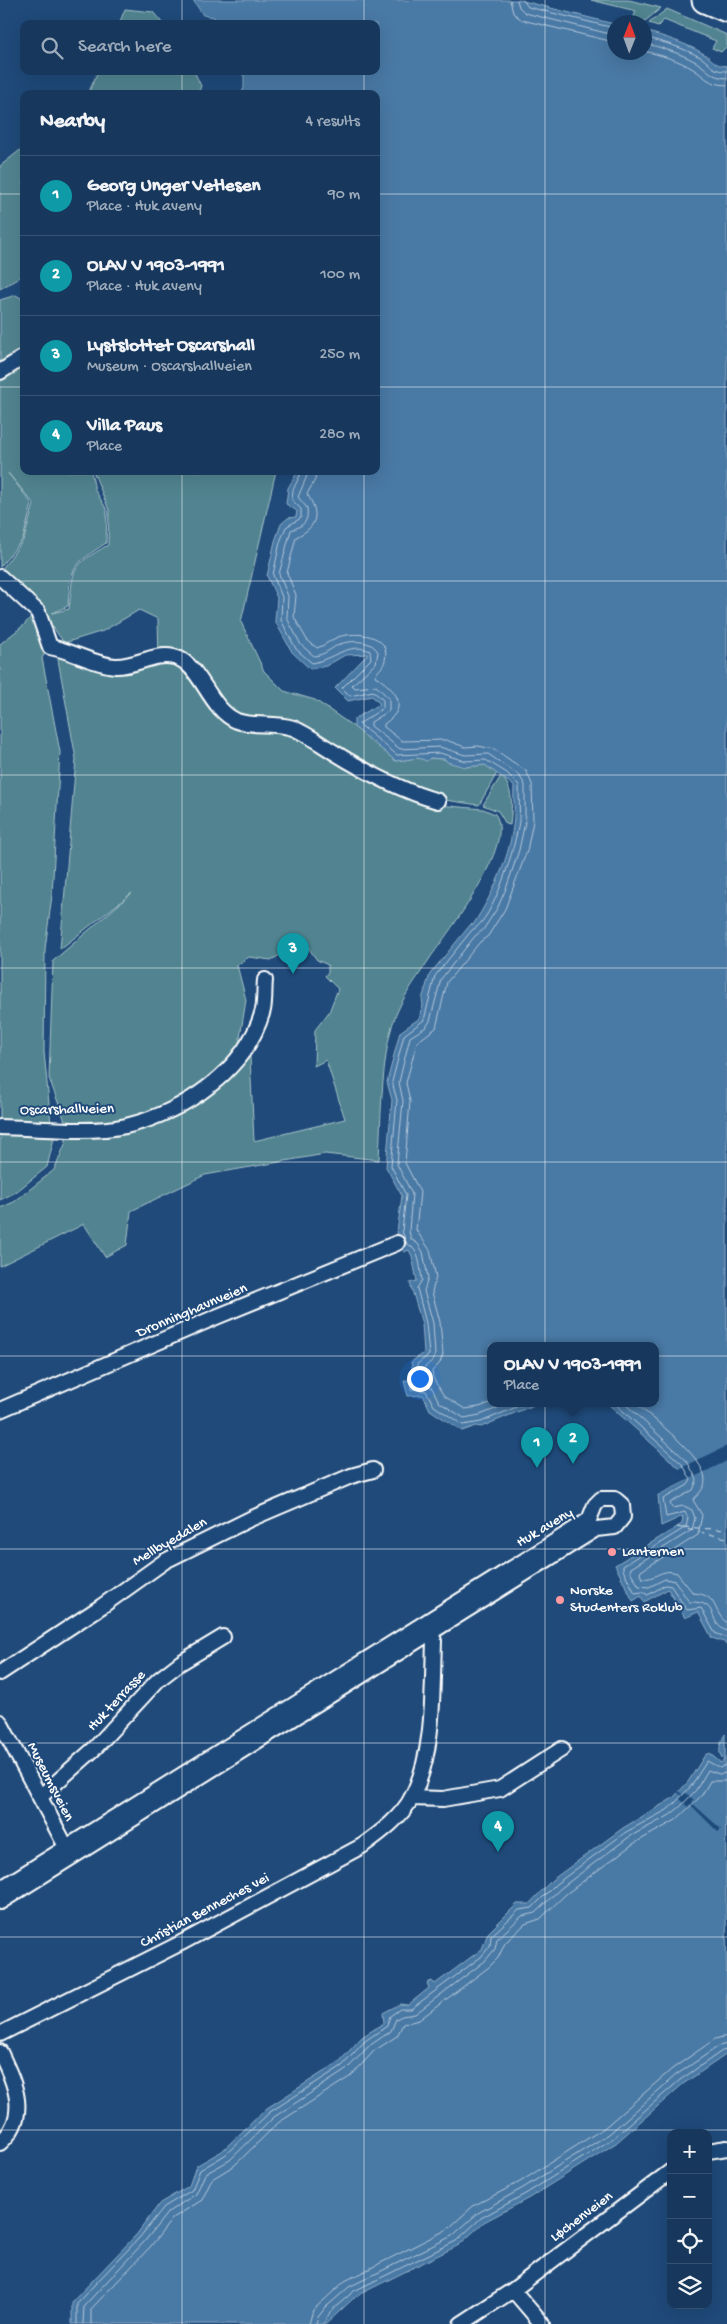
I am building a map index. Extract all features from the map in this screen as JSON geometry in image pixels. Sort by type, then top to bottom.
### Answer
[{"type":"highway","points":[[704,0],[727,9]]},
{"type":"street","points":[[0,372],[20,360]]},
{"type":"street","points":[[0,577],[38,612],[50,647],[68,650],[91,661],[114,666],[126,666],[156,656],[175,657],[185,662],[218,708],[237,721],[292,728],[406,790],[438,801]]},
{"type":"street","name":"Oscarshallveien","points":[[0,1127],[83,1129],[126,1126],[182,1105],[223,1076],[244,1050],[256,1030],[263,1009],[265,980]]},
{"type":"street","name":"Dronninghavnveien","points":[[0,1410],[216,1317],[397,1243]]},
{"type":"street","name":"Mellbyedalen","points":[[0,1673],[180,1553],[223,1530],[292,1500],[351,1476],[373,1470]]},
{"type":"street","name":"Huk aveny","points":[[0,1902],[69,1853],[504,1579],[590,1520],[595,1505],[601,1499],[615,1499],[622,1505],[623,1517],[615,1527],[596,1529],[504,1579]]},
{"type":"street","name":"Christian Benneches vei","points":[[0,2034],[180,1943],[362,1846],[378,1834],[411,1798],[426,1757],[434,1641],[429,1627]]},
{"type":"street","name":"Huk terrasse","points":[[40,1797],[94,1749],[158,1680],[180,1663],[223,1637]]},
{"type":"street","name":"Museumsveien","points":[[0,1722],[69,1853]]},
{"type":"street","points":[[411,1798],[443,1799],[500,1789],[562,1749]]},
{"type":"street","name":"Huk aveny","points":[[0,1889],[69,1853]]},
{"type":"street","points":[[0,2052],[16,2088],[18,2099],[14,2126],[0,2142]]},
{"type":"street","points":[[712,2150],[727,2148]]},
{"type":"street","name":"Løchenveien","points":[[461,2324],[513,2290],[667,2174]]},
{"type":"street","points":[[513,2290],[524,2300],[542,2324]]},
{"type":"green space","points":[[591,0],[629,0],[661,8],[652,15],[634,15],[636,11]]},
{"type":"green space","points":[[125,9],[153,12],[160,20],[121,20]]},
{"type":"green space","points":[[667,9],[727,35],[727,46],[721,52],[712,48],[716,41],[664,20],[658,26],[652,24],[652,21]]},
{"type":"green space","points":[[96,75],[196,75],[201,86],[200,90],[90,90]]},
{"type":"green space","points":[[20,150],[20,277],[0,289],[0,166]]},
{"type":"green space","points":[[16,295],[20,298],[20,354],[0,366],[0,300]]},
{"type":"green space","points":[[20,366],[20,475],[92,475],[95,490],[107,510],[106,543],[86,556],[75,568],[70,582],[68,606],[52,613],[69,609],[76,569],[87,558],[108,545],[109,510],[95,475],[275,475],[241,622],[264,671],[284,691],[315,700],[354,727],[396,761],[418,758],[445,759],[465,767],[485,765],[497,773],[479,805],[438,799],[438,805],[483,809],[495,814],[499,828],[497,846],[478,888],[409,990],[392,1025],[385,1062],[379,1160],[325,1154],[205,1175],[131,1211],[127,1245],[105,1257],[84,1224],[0,1266],[0,1208],[14,1202],[54,1170],[66,1142],[65,1121],[49,1078],[53,961],[132,893],[60,949],[76,759],[57,654],[130,673],[159,660],[158,619],[139,610],[103,631],[64,643],[36,602],[2,569],[24,539],[34,504],[8,473],[32,504],[23,539],[0,567],[0,378]],"holes":[[[304,942],[317,960],[328,965],[328,972],[325,976],[338,989],[329,1012],[315,1030],[314,1066],[326,1060],[345,1119],[254,1141],[250,1057],[239,1044],[246,1000],[237,965],[249,957],[271,960]]]},
{"type":"green space","points":[[34,613],[47,650],[42,658],[60,752],[52,895],[45,949],[44,1052],[51,1124],[0,1122],[0,644],[24,625]]},
{"type":"green space","points":[[501,776],[510,792],[510,825],[506,824],[498,811],[483,805]]},
{"type":"green space","points":[[0,1131],[55,1134],[47,1167],[16,1192],[0,1200]]},
{"type":"water","points":[[193,0],[519,0],[607,22],[607,60],[652,60],[652,33],[683,43],[708,56],[716,63],[727,66],[727,1646],[724,1642],[712,1638],[698,1612],[685,1618],[668,1589],[644,1602],[641,1596],[633,1601],[615,1565],[682,1524],[683,1516],[661,1526],[658,1495],[686,1481],[680,1469],[611,1407],[659,1407],[659,1342],[487,1342],[487,1407],[529,1407],[481,1427],[476,1426],[462,1431],[430,1410],[423,1395],[408,1396],[404,1381],[414,1378],[411,1362],[424,1353],[422,1324],[410,1283],[417,1281],[412,1256],[409,1250],[404,1252],[397,1232],[402,1196],[386,1167],[392,1100],[387,1082],[400,1032],[420,1018],[423,1005],[422,999],[430,974],[471,924],[473,925],[494,887],[505,860],[512,831],[514,786],[485,765],[465,767],[447,762],[445,759],[430,758],[427,761],[418,758],[396,761],[354,727],[354,719],[380,704],[372,696],[348,701],[335,688],[368,654],[345,655],[326,666],[310,669],[292,652],[275,621],[277,598],[267,576],[281,524],[288,518],[296,517],[297,511],[286,504],[288,488],[296,475],[380,475],[380,90],[243,90],[243,75],[380,75],[380,20],[215,20],[214,17],[203,15]]},
{"type":"water","points":[[725,1734],[727,2054],[683,2084],[616,2143],[529,2198],[484,2222],[459,2245],[356,2296],[326,2324],[72,2324],[72,2302],[137,2234],[160,2203],[189,2186],[196,2166],[222,2151],[267,2108],[339,2062],[362,2037],[384,2023],[383,2013],[400,2004],[408,2005],[429,1988],[427,1983],[432,1981],[435,1984],[482,1949],[488,1933],[517,1904],[529,1904],[552,1880],[623,1828],[673,1798],[688,1782],[705,1755],[709,1753],[721,1763],[724,1760],[720,1754],[720,1747]]},
{"type":"pier","points":[[727,1446],[727,1461],[655,1496],[657,1493],[683,1480],[677,1470]]},
{"type":"pier","points":[[678,1790],[683,1795],[686,1793],[694,1800],[692,1803],[721,1829],[718,1832],[690,1804],[688,1807],[680,1799],[682,1796],[677,1792]]},
{"type":"ferry route","points":[[677,1527],[727,1538]]},
{"type":"ferry route","points":[[683,1527],[727,1530]]},
{"type":"place","name":"Lystslottet Oscarshall","points":[[293,974]]},
{"type":"place","name":"OLAV V 1903-1991","points":[[573,1464]]},
{"type":"place","name":"Georg Unger Vetlesen","points":[[537,1468]]},
{"type":"place","name":"Lanternen","points":[[612,1552]]},
{"type":"place","name":"Norske Studenters Roklub","points":[[560,1600]]},
{"type":"place","name":"Villa Paus","points":[[498,1852]]}]
